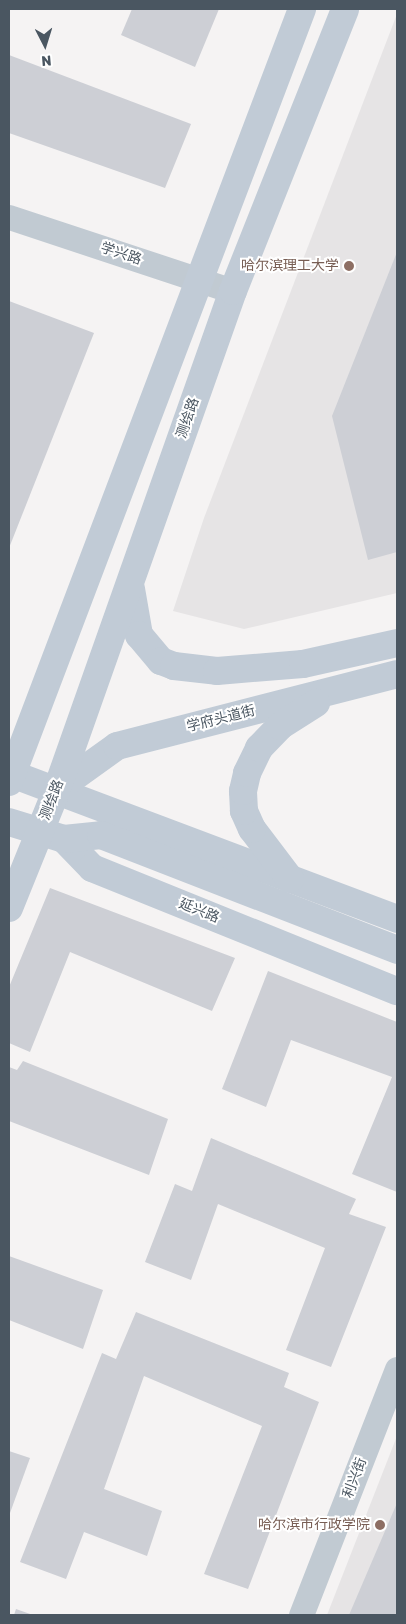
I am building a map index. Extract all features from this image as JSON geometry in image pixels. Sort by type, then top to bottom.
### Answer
[{"type":"main road","points":[[302,9],[10,776],[57,789],[397,919]]},
{"type":"main road","name":"测绘路","points":[[9,908],[52,836],[57,789],[233,291],[345,9]]},
{"type":"main road","points":[[130,582],[134,623],[139,635],[161,660],[174,666],[217,671],[303,664],[397,643]]},
{"type":"main road","name":"学府头道街","points":[[57,789],[117,746],[397,674]]},
{"type":"main road","points":[[290,878],[252,829],[244,812],[243,791],[247,772],[260,748],[280,726],[303,710],[350,686]]},
{"type":"main road","name":"延兴路","points":[[9,822],[52,836],[92,868],[397,991]]},
{"type":"main road","points":[[52,836],[101,835],[397,950]]},
{"type":"street","name":"学兴路","points":[[9,217],[233,291]]},
{"type":"street","name":"利兴街","points":[[301,1615],[397,1369]]},
{"type":"shaded area","name":"哈尔滨理工大学","points":[[397,14],[397,593],[244,629],[173,611],[204,518]]},
{"type":"shaded area","name":"哈尔滨市行政学院","points":[[397,1436],[397,1615],[327,1615]]},
{"type":"building","points":[[132,9],[219,9],[195,67],[121,35]]},
{"type":"building","points":[[9,55],[191,124],[165,188],[9,133]]},
{"type":"building","points":[[397,252],[397,552],[368,560],[332,416]]},
{"type":"building","points":[[9,301],[94,333],[9,548]]},
{"type":"building","points":[[50,888],[235,958],[212,1011],[70,952],[30,1052],[9,1043],[9,987]]},
{"type":"building","points":[[268,971],[397,1022],[397,1192],[352,1174],[392,1077],[291,1040],[266,1107],[222,1089]]},
{"type":"building","points":[[23,1061],[168,1119],[149,1175],[9,1121],[9,1067],[17,1070]]},
{"type":"building","points":[[211,1138],[356,1199],[349,1214],[386,1227],[331,1367],[286,1350],[325,1248],[218,1204],[191,1280],[145,1262],[175,1184],[192,1191]]},
{"type":"building","points":[[9,1256],[103,1290],[83,1349],[9,1320]]},
{"type":"building","points":[[136,1312],[289,1373],[284,1387],[319,1402],[248,1589],[204,1574],[262,1426],[144,1376],[104,1489],[162,1511],[147,1556],[84,1532],[66,1579],[20,1562],[102,1353],[116,1359]]},
{"type":"building","points":[[9,1451],[30,1458],[10,1513],[9,1512]]},
{"type":"building","points":[[397,1503],[397,1615],[349,1615]]},
{"type":"building","points":[[16,1609],[33,1615],[14,1615]]},
{"type":"place","name":"哈尔滨理工大学","points":[[349,266]]},
{"type":"place","name":"哈尔滨市行政学院","points":[[380,1525]]}]
